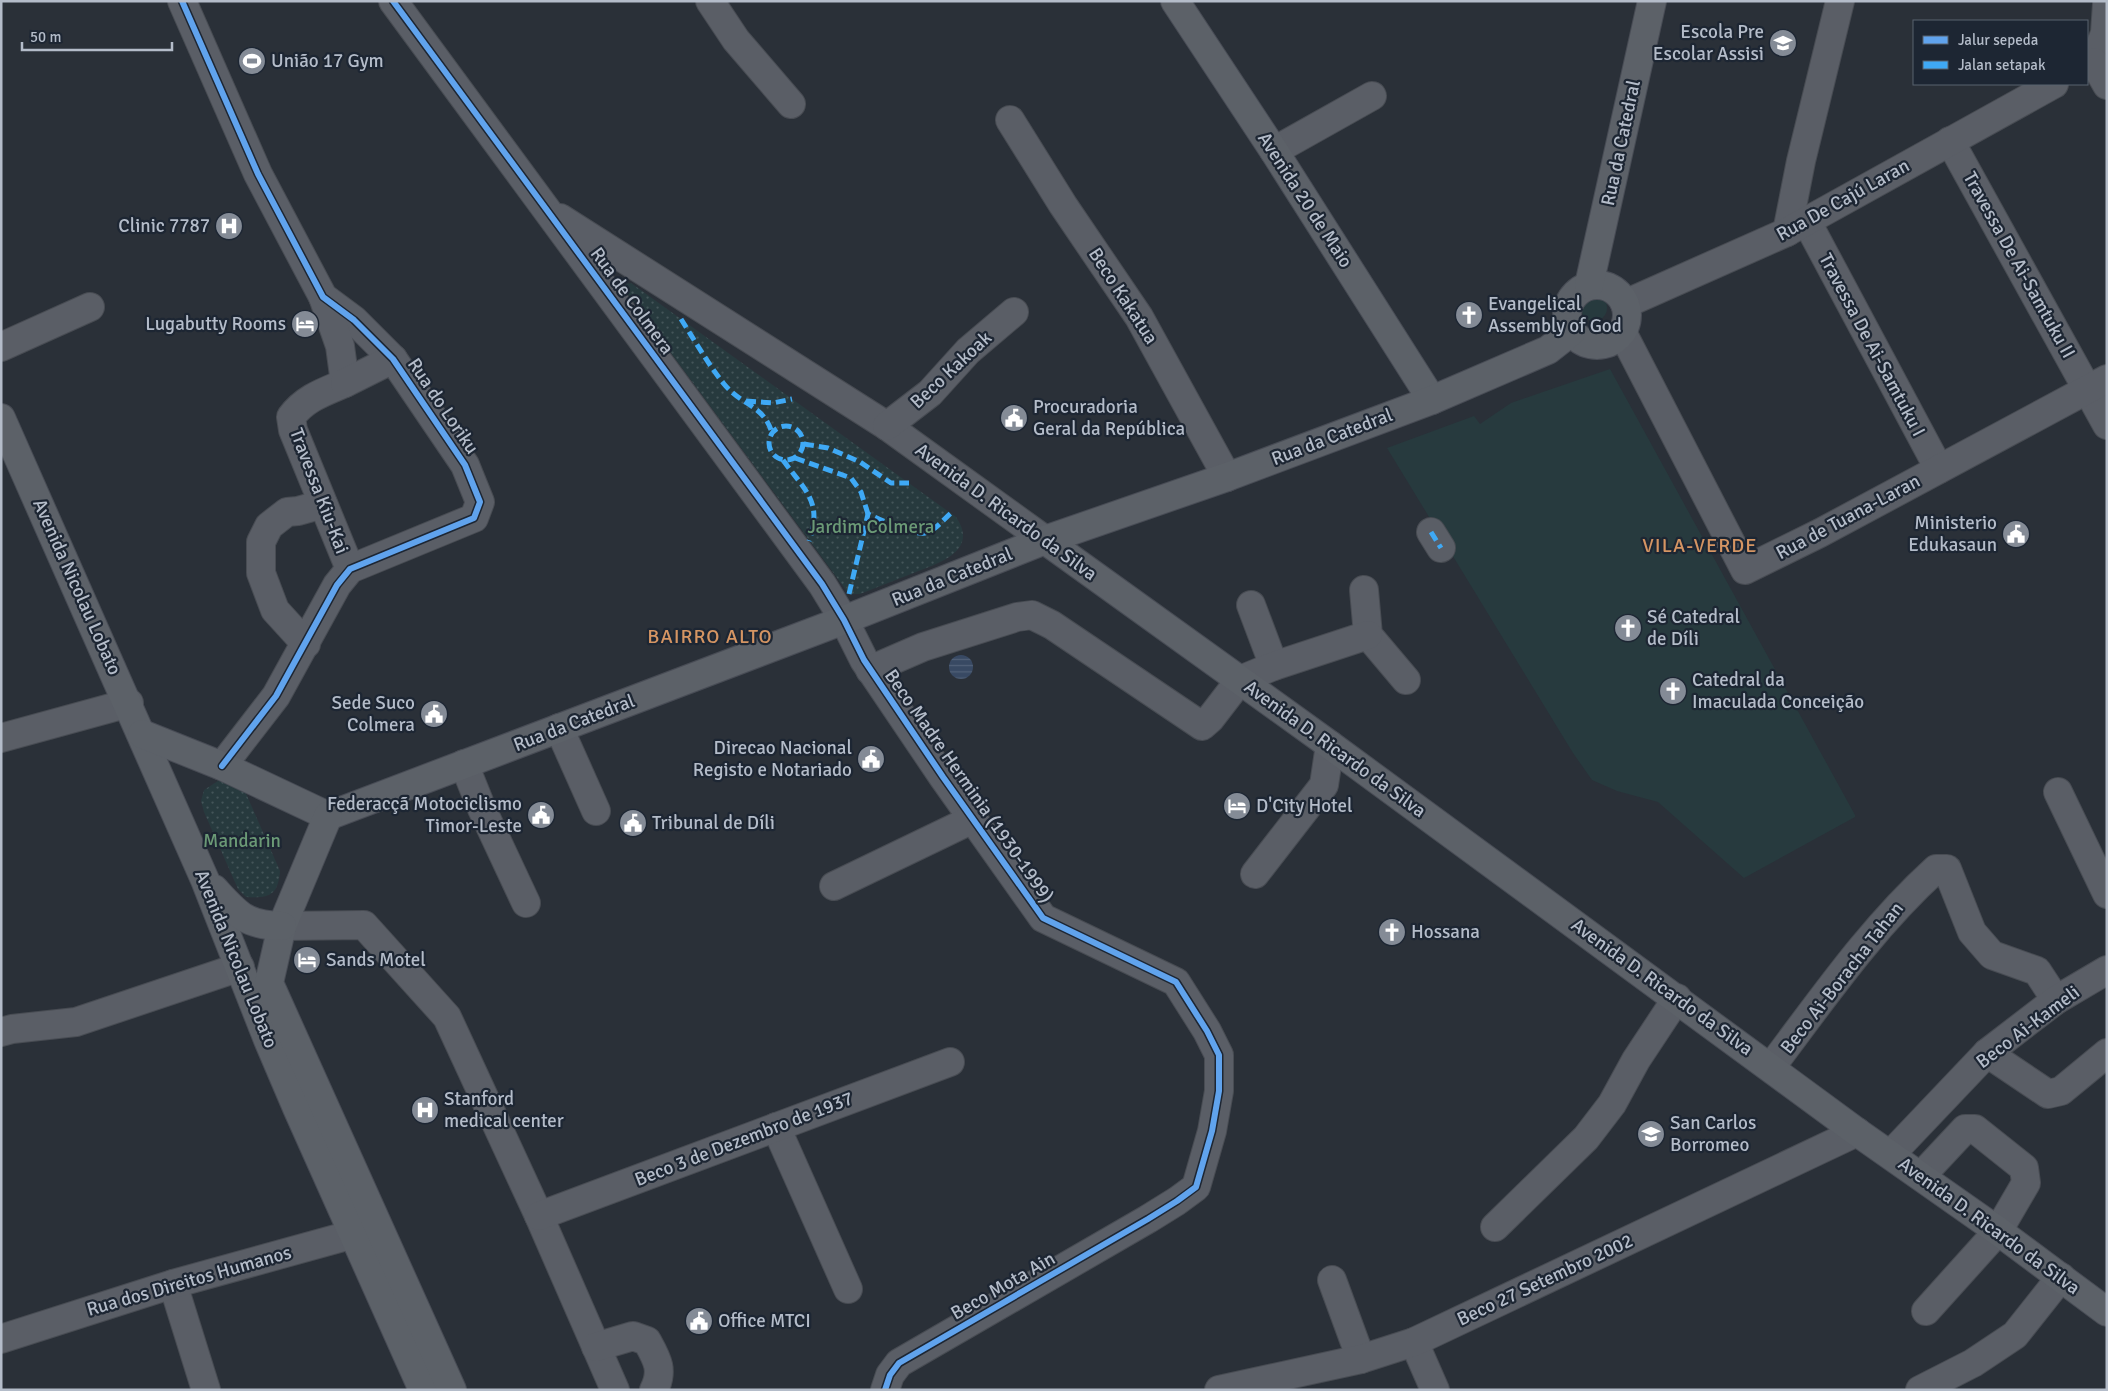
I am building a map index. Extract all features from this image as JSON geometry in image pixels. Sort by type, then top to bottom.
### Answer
[{"type":"main road","name":"Avenida 20 de Maio","points":[[1176,1],[1432,400]]},
{"type":"main road","name":"Rua da Catedral","points":[[1589,285],[1652,1]]},
{"type":"main road","points":[[1589,285],[1604,285],[1617,292],[1625,304],[1627,313],[1622,332],[1607,344],[1597,346],[1587,344],[1571,332],[1567,323],[1568,304],[1573,295],[1589,285]]},
{"type":"main road","name":"Rua da Catedral","points":[[328,816],[844,620],[1045,540],[1226,477],[1432,400],[1548,350],[1571,332]]},
{"type":"main road","name":"Avenida Nicolau Lobato","points":[[1,418],[206,880],[278,1065],[452,1390]]},
{"type":"main road","name":"Avenida D. Ricardo da Silva","points":[[1045,540],[1330,745],[1857,1132],[1922,1176],[2107,1312]]},
{"type":"main road","points":[[142,734],[222,766],[328,816],[282,926],[240,967]]},
{"type":"main road","points":[[206,880],[244,919],[261,926],[282,926]]},
{"type":"main road","name":"Avenida Nicolau Lobato","points":[[282,926],[269,983],[366,1230],[424,1390]]},
{"type":"street","name":"Rua do Loriku","points":[[182,1],[258,174],[323,297],[354,320],[393,359],[465,465],[480,502],[474,518],[350,569]]},
{"type":"street","name":"Rua de Colmera","points":[[393,1],[822,584],[844,620]]},
{"type":"street","points":[[710,1],[736,40],[791,104]]},
{"type":"street","points":[[1796,226],[1801,161],[1840,1]]},
{"type":"street","points":[[2096,71],[2105,33],[2107,4]]},
{"type":"street","name":"Rua De Cajú Laran","points":[[1625,304],[1796,226],[2052,85]]},
{"type":"street","points":[[1274,151],[1372,96]]},
{"type":"street","name":"Beco Kakatua","points":[[1010,120],[1063,205],[1139,317],[1226,477]]},
{"type":"street","name":"Travessa De Ai-Samtuku II","points":[[1950,141],[2098,383],[2107,425]]},
{"type":"street","name":"Avenida D. Ricardo da Silva","points":[[546,210],[887,426],[1045,540]]},
{"type":"street","name":"Travessa De Ai-Samtuku I","points":[[1796,226],[1939,469]]},
{"type":"street","points":[[323,297],[340,346],[345,383],[393,359]]},
{"type":"street","points":[[1,347],[90,307]]},
{"type":"street","name":"Beco Kakoak","points":[[887,426],[930,393],[968,351],[1014,312]]},
{"type":"street","name":"Rua de Tuana-Laran","points":[[1622,332],[1745,570],[1820,533],[2098,383]]},
{"type":"street","name":"Travessa Kiu-Kai","points":[[345,383],[316,395],[299,406],[291,417],[293,430],[350,569]]},
{"type":"street","points":[[306,644],[275,610],[262,573],[261,542],[269,526],[287,512],[323,504]]},
{"type":"street","points":[[222,766],[276,696],[337,585],[350,569]]},
{"type":"street","points":[[1364,590],[1368,635],[1406,680]]},
{"type":"street","points":[[1251,605],[1274,666]]},
{"type":"street","points":[[870,670],[923,647],[1017,617],[1032,615],[1052,625],[1202,726],[1210,719],[1240,680],[1274,666],[1368,635]]},
{"type":"street","name":"Beco Madre Herminia (1930-1999)","points":[[844,620],[870,670],[1043,918],[1176,982]]},
{"type":"street","points":[[1,738],[129,703]]},
{"type":"street","points":[[559,728],[596,811]]},
{"type":"street","points":[[1255,874],[1324,784],[1330,745]]},
{"type":"street","points":[[464,764],[482,809],[526,903]]},
{"type":"street","points":[[2058,792],[2107,894]]},
{"type":"street","points":[[834,886],[973,820]]},
{"type":"street","name":"Beco Ai-Boracha Tahan","points":[[1771,1067],[1856,954],[1884,924],[1904,898],[1936,869],[1947,869],[1972,932],[1992,955],[2037,971],[2056,1000]]},
{"type":"street","points":[[282,926],[364,925],[447,1017],[539,1216],[615,1390]]},
{"type":"street","points":[[1,1032],[12,1029],[76,1022],[240,967]]},
{"type":"street","name":"Beco Ai-Kameli","points":[[1891,1154],[1987,1053],[2056,1000],[2107,970]]},
{"type":"street","name":"Beco Mota Ain","points":[[885,1390],[890,1375],[899,1363],[1148,1219],[1196,1187],[1212,1131],[1219,1091],[1219,1055],[1207,1031],[1176,982]]},
{"type":"street","points":[[1495,1227],[1586,1138],[1612,1104],[1636,1060],[1677,998]]},
{"type":"street","points":[[1987,1053],[2048,1094],[2061,1091],[2107,1053]]},
{"type":"street","name":"Beco 3 de Dezembro de 1937","points":[[539,1216],[950,1062]]},
{"type":"street","points":[[776,1127],[848,1289]]},
{"type":"street","points":[[1922,1176],[1965,1129],[1975,1129],[2024,1168],[2026,1183],[1998,1231],[1926,1311]]},
{"type":"street","name":"Beco 27 Setembro 2002","points":[[1220,1390],[1361,1358],[1414,1342],[1857,1132]]},
{"type":"street","name":"Rua dos Direitos Humanos","points":[[1,1338],[173,1284],[366,1230]]},
{"type":"street","points":[[1920,1390],[1973,1363],[2015,1336],[2061,1277]]},
{"type":"street","points":[[1332,1280],[1361,1358]]},
{"type":"street","points":[[173,1284],[206,1390]]},
{"type":"street","points":[[596,1347],[633,1336],[647,1341],[656,1358],[660,1378],[654,1390]]},
{"type":"street","points":[[1414,1342],[1435,1390]]},
{"type":"green space","name":"Jardim Colmera","points":[[631,283],[956,517],[962,529],[963,539],[959,548],[943,561],[932,566],[860,594],[849,594],[623,288],[626,284]]},
{"type":"green space","points":[[1594,295],[1603,299],[1607,308],[1603,317],[1594,321],[1585,317],[1581,308],[1585,299]]},
{"type":"green space","points":[[1610,369],[1855,815],[1855,817],[1744,878],[1658,802],[1617,791],[1592,780],[1573,753],[1387,448],[1474,416],[1480,424],[1511,403]]},
{"type":"green space","name":"Mandarin","points":[[225,779],[244,789],[280,871],[277,886],[271,894],[266,896],[246,897],[238,889],[204,812],[201,801],[204,790]]},
{"type":"water","points":[[961,655],[970,658],[973,667],[970,676],[961,679],[952,676],[949,667],[952,658]]},
{"type":"marked path","points":[[681,319],[724,384],[764,417],[772,433]]},
{"type":"marked path","points":[[746,401],[773,403],[792,399]]},
{"type":"marked path","points":[[786,426],[798,431],[803,443],[798,455],[786,460],[774,455],[769,443],[774,431],[786,426]]},
{"type":"marked path","points":[[804,444],[828,448],[860,462],[891,483],[909,483]]},
{"type":"marked path","points":[[795,458],[851,478],[861,492],[868,514]]},
{"type":"marked path","points":[[783,460],[805,489],[813,506],[813,527],[809,541]]},
{"type":"marked path","points":[[849,594],[868,514],[912,532],[925,533],[936,527],[951,513]]},
{"type":"marked path","points":[[1431,532],[1441,548]]},
{"type":"cycle path","points":[[182,1],[258,174],[323,297],[354,320],[393,359],[465,465],[480,502],[474,518],[350,569],[337,585],[276,696],[222,766]]},
{"type":"cycle path","points":[[393,1],[822,584],[844,620],[864,660],[943,777],[1043,918],[1176,982],[1207,1031],[1219,1055],[1219,1091],[1212,1131],[1196,1187],[1148,1219],[899,1363],[890,1375],[885,1390]]},
{"type":"place","name":"Escola Pre Escolar Assisi","points":[[1783,43]]},
{"type":"place","name":"União 17 Gym","points":[[252,61]]},
{"type":"place","name":"Clinic 7787","points":[[229,226]]},
{"type":"place","name":"Evangelical Assembly of God","points":[[1469,315]]},
{"type":"place","name":"Lugabutty Rooms","points":[[305,324]]},
{"type":"place","name":"Procuradoria Geral da República","points":[[1014,418]]},
{"type":"place","name":"Ministerio Edukasaun","points":[[2016,534]]},
{"type":"place","name":"Sé Catedral de Díli","points":[[1628,628]]},
{"type":"place","name":"Catedral da Imaculada Conceição","points":[[1673,691]]},
{"type":"place","name":"Sede Suco Colmera","points":[[434,714]]},
{"type":"place","name":"Direcao Nacional Registo e Notariado","points":[[871,759]]},
{"type":"place","name":"D'City Hotel","points":[[1237,806]]},
{"type":"place","name":"Federacçã Motociclismo Timor-Leste","points":[[541,815]]},
{"type":"place","name":"Tribunal de Díli","points":[[633,823]]},
{"type":"place","name":"Hossana","points":[[1392,932]]},
{"type":"place","name":"Sands Motel","points":[[307,960]]},
{"type":"place","name":"Stanford medical center","points":[[425,1110]]},
{"type":"place","name":"San Carlos Borromeo","points":[[1651,1134]]},
{"type":"place","name":"Office MTCI","points":[[699,1321]]},
{"type":"district","name":"VILA-VERDE","points":[[1700,545]]},
{"type":"district","name":"BAIRRO ALTO","points":[[710,636]]}]
